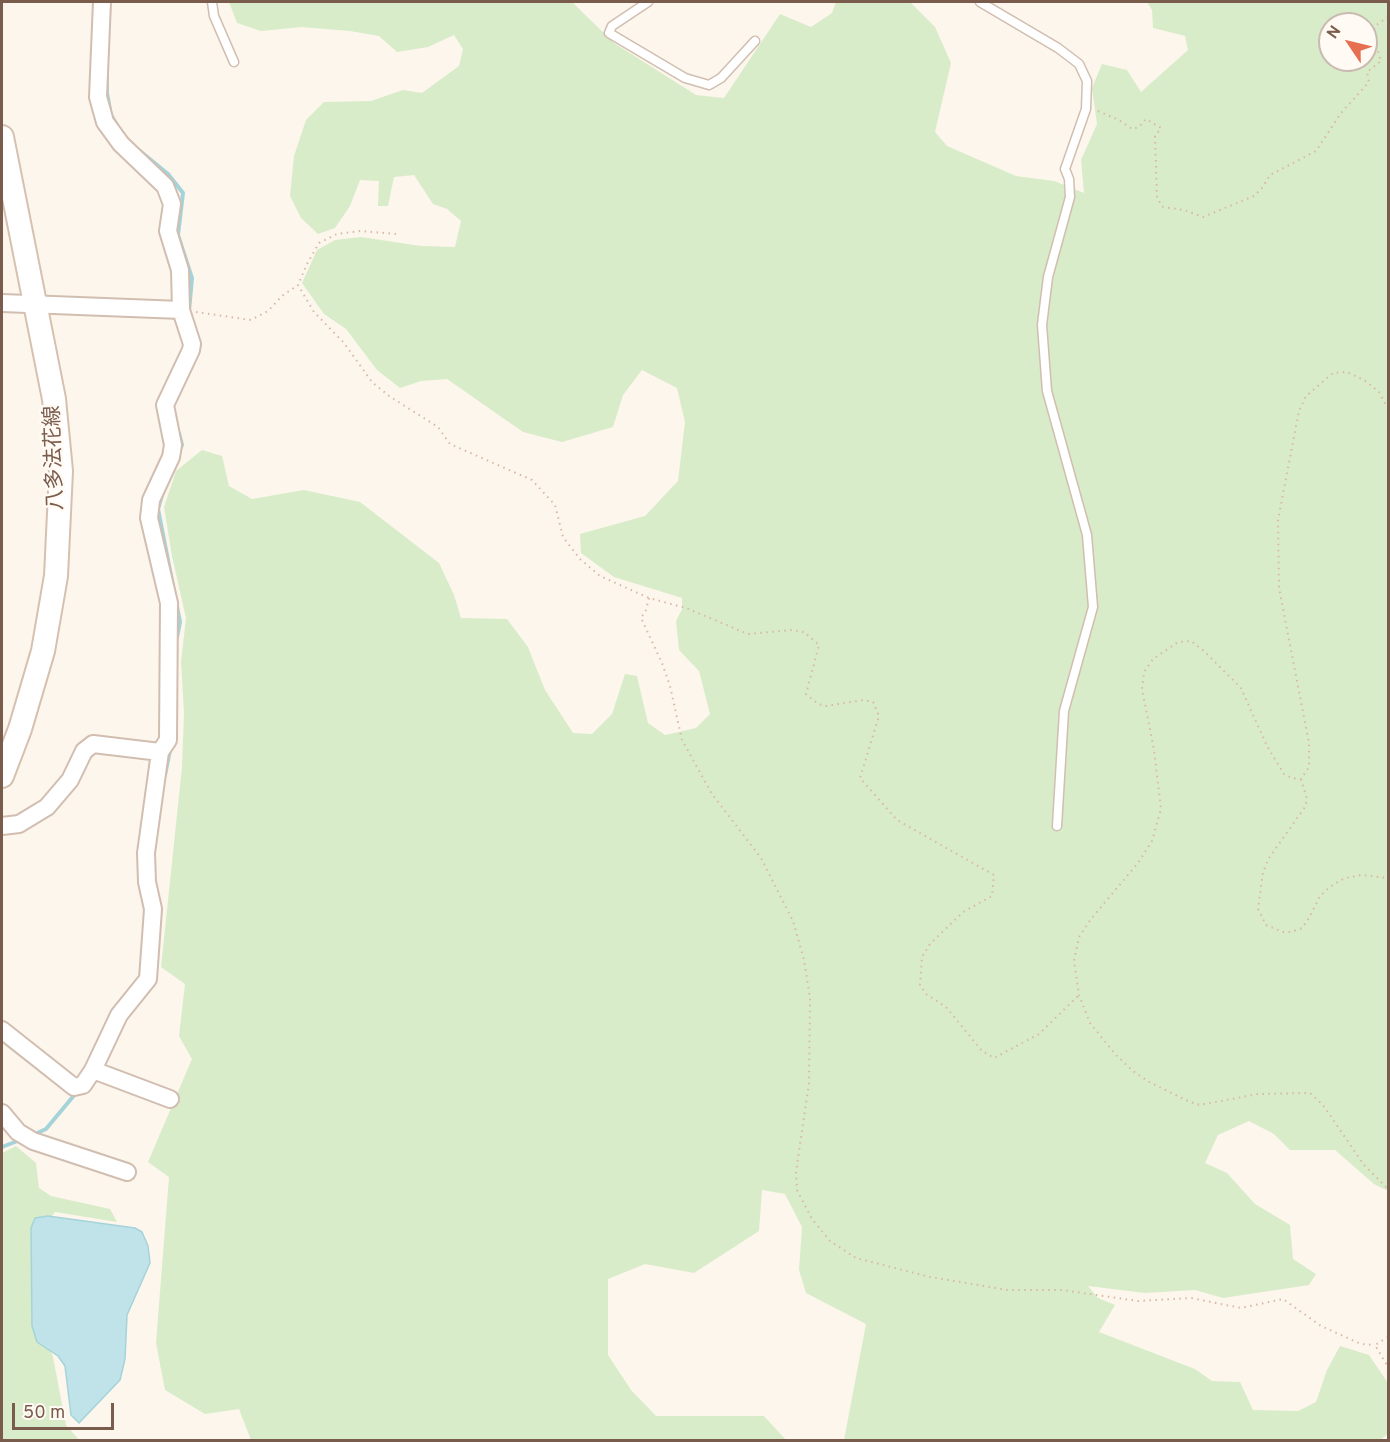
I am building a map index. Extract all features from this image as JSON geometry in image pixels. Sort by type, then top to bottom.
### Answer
[{"type":"main road","name":"八多法花線","points":[[2,137],[54,399],[61,471],[56,576],[43,651],[20,729],[2,776]]},
{"type":"street","points":[[2,1030],[74,1087],[83,1085],[93,1070],[119,1015],[148,979],[153,909],[147,882],[146,853],[160,752],[168,740],[169,603],[149,518],[151,500],[171,457],[173,445],[165,405],[192,344],[181,310],[180,270],[168,231],[172,204],[165,186],[121,144],[105,122],[98,97],[102,2]]},
{"type":"street","points":[[2,303],[181,310]]},
{"type":"street","points":[[2,826],[19,824],[47,807],[70,780],[84,751],[93,744],[160,752]]},
{"type":"street","points":[[93,1070],[170,1099]]},
{"type":"street","points":[[2,1113],[18,1132],[33,1141],[127,1172]]},
{"type":"lane","points":[[212,2],[214,16],[234,62]]},
{"type":"lane","points":[[648,2],[612,26],[609,33],[685,78],[709,85],[721,78],[755,41]]},
{"type":"lane","points":[[980,2],[1058,48],[1079,64],[1087,81],[1086,109],[1065,170],[1069,179],[1070,197],[1048,277],[1042,325],[1047,392],[1087,535],[1093,608],[1064,711],[1062,777],[1057,826]]},
{"type":"path","points":[[1086,109],[1101,112],[1132,129],[1139,127],[1146,119],[1161,128],[1155,136],[1157,198],[1163,207],[1184,210],[1203,217],[1254,196],[1270,175],[1316,151],[1341,113],[1369,82],[1367,72],[1381,62],[1373,34],[1375,26],[1389,17]]},
{"type":"path","points":[[181,310],[251,320],[268,311],[282,296],[298,285],[319,243],[337,234],[361,231],[396,234]]},
{"type":"path","points":[[298,285],[314,312],[344,343],[372,382],[389,396],[438,427],[450,444],[532,480],[555,505],[563,537],[580,559],[600,576],[649,598],[686,608],[748,634],[792,630],[804,632],[819,645],[806,694],[818,704],[826,706],[864,700],[873,702],[879,716],[860,778],[897,820],[994,874],[992,896],[963,912],[930,944],[922,957],[920,985],[926,994],[946,1007],[982,1052],[994,1058],[1039,1034],[1079,995]]},
{"type":"path","points":[[1389,409],[1378,392],[1364,380],[1347,372],[1333,372],[1306,396],[1299,411],[1278,520],[1279,588],[1309,743],[1309,767],[1301,779],[1307,800],[1305,807],[1269,858],[1263,872],[1258,909],[1266,925],[1274,930],[1291,932],[1302,928],[1320,896],[1345,878],[1361,875],[1389,878]]},
{"type":"path","points":[[649,598],[641,618],[670,686],[682,740],[712,794],[761,858],[792,921],[804,960],[810,998],[809,1083],[796,1172],[797,1191],[813,1219],[830,1241],[856,1258],[930,1277],[1008,1290],[1062,1290],[1138,1301],[1191,1298],[1241,1308],[1283,1299],[1321,1326],[1361,1344],[1375,1345],[1389,1337]]},
{"type":"path","points":[[1301,779],[1284,774],[1267,746],[1241,688],[1204,651],[1191,641],[1178,642],[1153,659],[1144,672],[1142,689],[1154,750],[1161,809],[1152,841],[1138,863],[1078,937],[1074,961],[1079,995],[1090,1023],[1121,1060],[1149,1082],[1190,1102],[1200,1105],[1258,1094],[1310,1093],[1323,1105],[1364,1165],[1389,1189]]},
{"type":"path","points":[[1375,1345],[1389,1367]]},
{"type":"green space","points":[[229,2],[572,2],[614,43],[696,95],[724,98],[780,14],[811,27],[832,13],[836,2],[910,2],[935,27],[951,63],[935,132],[947,146],[1016,176],[1054,181],[1084,193],[1081,160],[1097,124],[1092,88],[1102,64],[1127,70],[1141,92],[1188,50],[1185,36],[1153,28],[1152,10],[1147,2],[1388,2],[1388,1191],[1374,1184],[1335,1150],[1290,1150],[1274,1134],[1249,1121],[1218,1135],[1205,1163],[1227,1173],[1255,1204],[1290,1225],[1293,1259],[1316,1274],[1309,1285],[1223,1298],[1195,1290],[1145,1293],[1088,1286],[1098,1298],[1115,1305],[1099,1332],[1195,1369],[1212,1381],[1240,1382],[1253,1410],[1298,1411],[1316,1402],[1327,1370],[1340,1346],[1369,1355],[1388,1383],[1388,1434],[1380,1440],[844,1440],[866,1324],[806,1293],[799,1270],[802,1227],[785,1194],[762,1190],[759,1231],[694,1273],[645,1264],[608,1279],[608,1355],[631,1390],[656,1416],[764,1416],[786,1440],[251,1440],[239,1409],[205,1414],[165,1390],[156,1343],[169,1177],[148,1162],[192,1059],[179,1036],[185,984],[161,967],[182,767],[184,713],[181,662],[186,618],[164,507],[176,471],[202,450],[222,456],[229,486],[252,499],[304,490],[360,502],[439,563],[454,595],[461,618],[507,619],[528,647],[545,690],[573,733],[592,734],[612,714],[625,674],[637,676],[648,723],[665,735],[696,728],[710,714],[699,671],[679,650],[676,621],[682,609],[682,598],[614,577],[581,553],[580,534],[645,516],[678,481],[685,422],[677,388],[642,370],[623,395],[613,427],[562,442],[523,432],[447,379],[421,381],[400,388],[377,370],[346,329],[324,314],[302,283],[317,250],[335,240],[361,237],[421,246],[455,247],[461,221],[447,209],[433,204],[414,175],[394,177],[388,206],[378,206],[379,181],[360,180],[350,206],[335,228],[318,234],[301,218],[290,196],[294,156],[306,120],[324,102],[371,101],[403,90],[422,93],[459,66],[463,49],[454,35],[428,47],[397,52],[379,36],[350,31],[301,27],[261,31],[237,23]]},
{"type":"green space","points":[[16,1146],[36,1163],[39,1188],[51,1196],[110,1209],[117,1222],[55,1212],[40,1231],[40,1323],[53,1357],[66,1425],[79,1440],[2,1440],[2,1153]]},
{"type":"water","points":[[48,1216],[135,1228],[142,1232],[148,1246],[150,1263],[127,1315],[125,1359],[120,1380],[79,1423],[71,1415],[65,1366],[58,1356],[37,1342],[32,1326],[31,1228],[35,1218]]},
{"type":"waterway","points":[[107,75],[111,115],[117,125]]},
{"type":"waterway","points":[[140,151],[168,174],[183,193],[178,235],[192,278],[189,311]]},
{"type":"waterway","points":[[179,433],[182,445],[180,449]]},
{"type":"waterway","points":[[163,492],[158,509],[180,622],[177,637]]},
{"type":"waterway","points":[[165,775],[170,750]]},
{"type":"waterway","points":[[33,1135],[46,1129],[76,1093]]},
{"type":"waterway","points":[[2,1147],[20,1140]]}]
